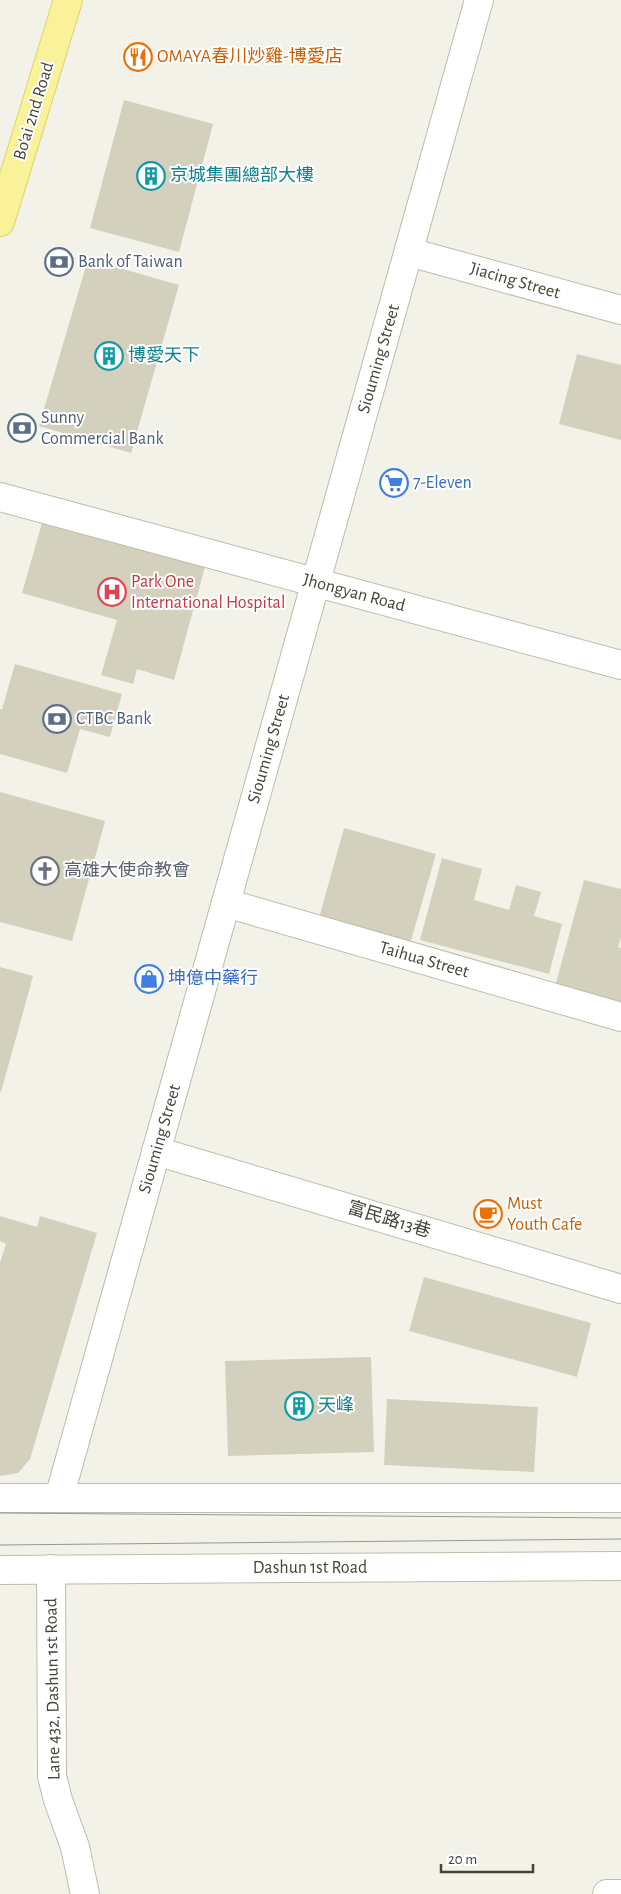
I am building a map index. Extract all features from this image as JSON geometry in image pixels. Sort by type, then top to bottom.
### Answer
[{"type":"main road","name":"Bo'ai 2nd Road","points":[[0,222],[68,0]]},
{"type":"street","name":"Siouming Street","points":[[59,1498],[479,0]]},
{"type":"street","name":"Jiacing Street","points":[[409,252],[621,310]]},
{"type":"street","name":"Jhongyan Road","points":[[0,497],[621,665]]},
{"type":"street","name":"Taihua Street","points":[[226,903],[621,1017]]},
{"type":"street","name":"富民路13巷","points":[[156,1151],[621,1289]]},
{"type":"street","points":[[0,1498],[621,1498]]},
{"type":"street","name":"Dashun 1st Road","points":[[0,1570],[621,1566]]},
{"type":"street","name":"Lane 432, Dashun 1st Road","points":[[51,1570],[52,1776],[58,1800],[75,1847],[85,1894]]},
{"type":"street","points":[[607,1894],[621,1894]]},
{"type":"building","name":"京城集團總部大樓","points":[[124,100],[213,124],[179,252],[90,228]]},
{"type":"building","name":"博愛天下","points":[[88,259],[179,285],[131,453],[39,426]]},
{"type":"building","points":[[577,354],[621,365],[621,440],[559,424]]},
{"type":"building","name":"Park One International Hospital","points":[[42,523],[205,567],[174,680],[137,669],[133,684],[101,675],[117,620],[22,593]]},
{"type":"building","name":"CTBC Bank","points":[[15,664],[122,694],[110,737],[80,729],[67,773],[0,754],[0,709],[2,709]]},
{"type":"building","name":"高雄大使命教會","points":[[0,792],[105,821],[72,941],[0,922]]},
{"type":"building","points":[[344,828],[436,854],[410,944],[319,918]]},
{"type":"building","points":[[442,858],[482,869],[474,900],[509,910],[516,885],[541,892],[534,916],[562,924],[549,974],[420,940]]},
{"type":"building","points":[[584,880],[621,889],[621,938],[618,947],[621,948],[621,1012],[553,994]]},
{"type":"building","points":[[0,967],[33,976],[1,1092],[0,1092]]},
{"type":"building","points":[[0,1216],[37,1227],[40,1216],[97,1233],[30,1459],[18,1473],[0,1476],[0,1263],[6,1244],[0,1241]]},
{"type":"building","points":[[424,1277],[591,1323],[577,1377],[409,1331]]},
{"type":"building","name":"天峰","points":[[371,1357],[374,1452],[228,1456],[225,1361]]},
{"type":"building","points":[[387,1399],[538,1407],[534,1472],[384,1465]]},
{"type":"tram line","points":[[0,1513],[621,1518]]},
{"type":"tram line","points":[[0,1545],[621,1539]]},
{"type":"place","name":"OMAYA春川炒雞-博愛店","points":[[138,57]]},
{"type":"place","name":"京城集團總部大樓","points":[[151,176]]},
{"type":"place","name":"Bank of Taiwan","points":[[59,262]]},
{"type":"place","name":"博愛天下","points":[[109,356]]},
{"type":"place","name":"Sunny Commercial Bank","points":[[22,428]]},
{"type":"place","name":"7-Eleven","points":[[394,483]]},
{"type":"place","name":"Park One International Hospital","points":[[112,592]]},
{"type":"place","name":"CTBC Bank","points":[[57,719]]},
{"type":"place","name":"高雄大使命教會","points":[[45,871]]},
{"type":"place","name":"坤億中藥行","points":[[149,979]]},
{"type":"place","name":"Must Youth Cafe","points":[[488,1214]]},
{"type":"place","name":"天峰","points":[[299,1406]]}]
